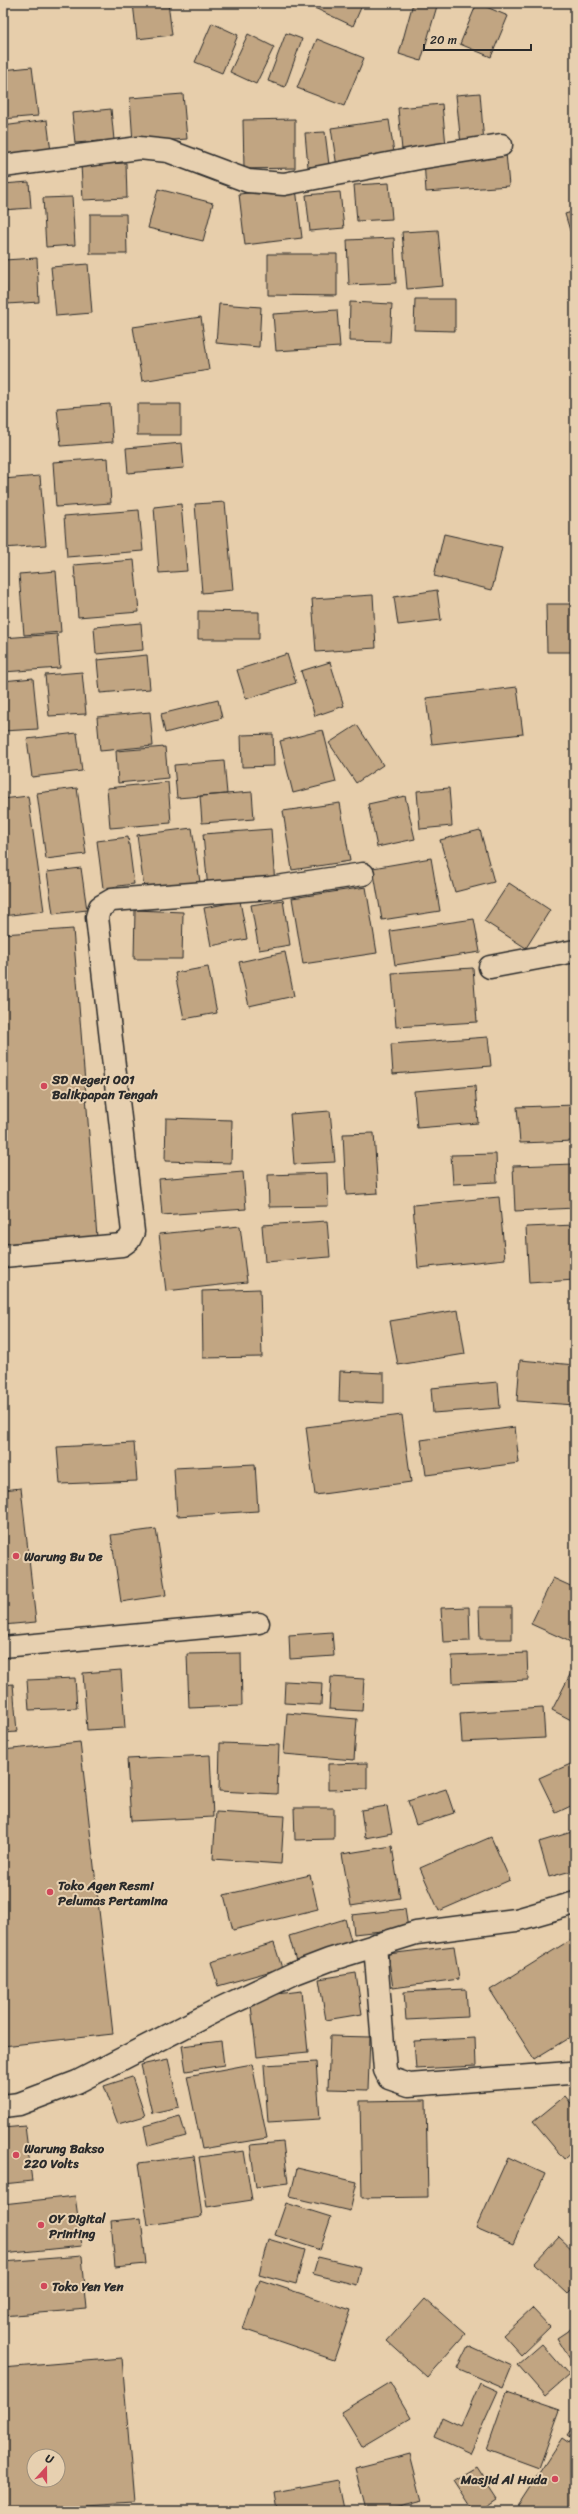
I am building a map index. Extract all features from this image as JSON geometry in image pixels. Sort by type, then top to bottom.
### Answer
[{"type":"street","points":[[3,166],[139,148],[168,151],[248,181],[284,184],[419,158],[501,146]]},
{"type":"street","points":[[3,1256],[122,1245],[129,1240],[133,1232],[97,917],[100,907],[112,900],[270,888],[363,874]]},
{"type":"street","points":[[490,966],[575,951]]},
{"type":"street","points":[[3,2106],[19,2104],[77,2082],[295,1973],[416,1933],[516,1920],[575,1903]]},
{"type":"street","points":[[375,1946],[385,2070],[389,2078],[409,2084],[569,2073]]},
{"type":"lane","points":[[3,1646],[259,1623]]},
{"type":"building","points":[[133,3],[168,3],[172,35],[137,39]]},
{"type":"building","points":[[304,3],[363,3],[353,26]]},
{"type":"building","points":[[413,3],[437,6],[421,61],[399,54]]},
{"type":"building","points":[[477,3],[508,16],[491,57],[460,44]]},
{"type":"building","points":[[212,23],[238,35],[222,73],[195,62]]},
{"type":"building","points":[[286,33],[302,39],[285,87],[268,81]]},
{"type":"building","points":[[248,34],[274,47],[256,84],[230,72]]},
{"type":"building","points":[[317,39],[364,58],[344,106],[297,88]]},
{"type":"building","points":[[32,67],[38,116],[3,119],[3,70]]},
{"type":"building","points":[[480,93],[484,143],[461,145],[456,95]]},
{"type":"building","points":[[183,94],[187,139],[133,143],[130,98]]},
{"type":"building","points":[[442,104],[446,146],[402,150],[398,108]]},
{"type":"building","points":[[111,109],[114,140],[75,143],[72,113]]},
{"type":"building","points":[[295,119],[295,168],[244,169],[243,120]]},
{"type":"building","points":[[47,120],[51,152],[3,158],[3,126]]},
{"type":"building","points":[[389,120],[395,159],[337,167],[331,128]]},
{"type":"building","points":[[325,132],[329,165],[308,167],[305,133]]},
{"type":"building","points":[[506,153],[509,186],[426,192],[424,159]]},
{"type":"building","points":[[126,163],[127,198],[83,200],[81,165]]},
{"type":"building","points":[[29,182],[31,208],[3,210],[3,184]]},
{"type":"building","points":[[389,183],[392,219],[357,221],[354,185]]},
{"type":"building","points":[[296,188],[302,238],[245,245],[239,194]]},
{"type":"building","points":[[158,189],[213,203],[203,241],[148,228]]},
{"type":"building","points":[[340,192],[344,228],[310,231],[306,195]]},
{"type":"building","points":[[72,197],[75,245],[46,247],[43,198]]},
{"type":"building","points":[[575,211],[575,247],[565,214]]},
{"type":"building","points":[[90,214],[126,214],[127,254],[90,254]]},
{"type":"building","points":[[438,230],[443,286],[407,289],[402,232]]},
{"type":"building","points":[[394,238],[396,283],[349,285],[347,240]]},
{"type":"building","points":[[268,254],[337,254],[337,296],[268,295]]},
{"type":"building","points":[[37,258],[39,302],[7,304],[4,260]]},
{"type":"building","points":[[88,264],[92,313],[56,316],[51,267]]},
{"type":"building","points":[[415,299],[455,299],[455,331],[414,330]]},
{"type":"building","points":[[350,302],[392,304],[390,342],[349,341]]},
{"type":"building","points":[[219,304],[261,307],[259,347],[216,343]]},
{"type":"building","points":[[337,310],[340,347],[276,351],[273,314]]},
{"type":"building","points":[[201,317],[209,370],[142,381],[133,327]]},
{"type":"building","points":[[110,404],[113,442],[61,446],[57,408]]},
{"type":"building","points":[[137,404],[181,404],[181,435],[137,435]]},
{"type":"building","points":[[182,443],[184,468],[128,473],[126,448]]},
{"type":"building","points":[[108,458],[111,503],[56,507],[53,462]]},
{"type":"building","points":[[40,476],[46,545],[3,548],[3,479]]},
{"type":"building","points":[[225,502],[233,590],[202,593],[195,504]]},
{"type":"building","points":[[181,504],[187,571],[159,573],[154,507]]},
{"type":"building","points":[[139,510],[143,551],[67,557],[64,516]]},
{"type":"building","points":[[444,534],[502,547],[492,590],[434,576]]},
{"type":"building","points":[[134,560],[139,612],[78,617],[74,565]]},
{"type":"building","points":[[56,571],[61,632],[24,635],[19,574]]},
{"type":"building","points":[[437,590],[441,620],[398,625],[394,597]]},
{"type":"building","points":[[373,595],[376,648],[316,652],[312,599]]},
{"type":"building","points":[[546,604],[575,604],[575,652],[547,652]]},
{"type":"building","points":[[198,611],[259,612],[259,639],[198,639]]},
{"type":"building","points":[[141,623],[143,650],[96,654],[94,627]]},
{"type":"building","points":[[57,634],[60,668],[3,672],[3,638]]},
{"type":"building","points":[[287,654],[296,683],[246,699],[237,670]]},
{"type":"building","points":[[147,655],[150,689],[100,693],[97,660]]},
{"type":"building","points":[[330,662],[344,706],[315,716],[301,671]]},
{"type":"building","points":[[82,672],[86,714],[49,716],[45,675]]},
{"type":"building","points":[[33,678],[38,729],[3,731],[3,681]]},
{"type":"building","points":[[517,687],[523,734],[432,744],[426,698]]},
{"type":"building","points":[[218,700],[222,718],[165,733],[161,714]]},
{"type":"building","points":[[150,712],[153,746],[100,751],[97,717]]},
{"type":"building","points":[[357,725],[383,765],[356,783],[329,743]]},
{"type":"building","points":[[323,730],[336,782],[293,793],[280,741]]},
{"type":"building","points":[[77,733],[82,771],[32,777],[27,739]]},
{"type":"building","points":[[273,734],[274,766],[242,767],[241,735]]},
{"type":"building","points":[[165,747],[168,778],[118,783],[116,751]]},
{"type":"building","points":[[224,761],[227,794],[177,798],[174,765]]},
{"type":"building","points":[[168,782],[171,823],[110,828],[107,788]]},
{"type":"building","points":[[77,788],[86,854],[46,859],[37,793]]},
{"type":"building","points":[[449,788],[452,826],[420,829],[417,791]]},
{"type":"building","points":[[252,792],[254,819],[202,823],[200,796]]},
{"type":"building","points":[[28,796],[44,911],[3,916],[3,799]]},
{"type":"building","points":[[405,796],[415,839],[377,847],[368,804]]},
{"type":"building","points":[[340,803],[350,861],[292,870],[283,811]]},
{"type":"building","points":[[192,828],[201,889],[145,896],[137,835]]},
{"type":"building","points":[[271,829],[275,885],[208,890],[203,834]]},
{"type":"building","points":[[480,830],[494,882],[455,892],[440,840]]},
{"type":"building","points":[[128,837],[134,884],[103,888],[97,841]]},
{"type":"building","points":[[431,858],[440,911],[382,920],[373,868]]},
{"type":"building","points":[[81,868],[87,910],[53,914],[47,872]]},
{"type":"building","points":[[509,883],[550,910],[526,948],[484,921]]},
{"type":"building","points":[[366,887],[377,953],[303,964],[292,898]]},
{"type":"building","points":[[283,900],[290,945],[259,950],[251,905]]},
{"type":"building","points":[[240,901],[247,939],[211,946],[204,908]]},
{"type":"building","points":[[135,910],[183,912],[182,959],[134,959]]},
{"type":"building","points":[[474,919],[480,952],[395,965],[390,931]]},
{"type":"building","name":"SD Negeri 001 Balikpapan Tengah","points":[[73,929],[97,1237],[3,1244],[3,934]]},
{"type":"building","points":[[285,952],[294,996],[249,1006],[239,962]]},
{"type":"building","points":[[208,967],[217,1013],[184,1019],[175,973]]},
{"type":"building","points":[[473,968],[477,1022],[396,1027],[392,973]]},
{"type":"building","points":[[488,1037],[491,1066],[393,1074],[391,1044]]},
{"type":"building","points":[[475,1086],[478,1123],[417,1128],[414,1091]]},
{"type":"building","points":[[575,1105],[575,1141],[520,1143],[517,1107]]},
{"type":"building","points":[[330,1111],[335,1162],[294,1164],[290,1114]]},
{"type":"building","points":[[166,1118],[232,1120],[231,1163],[165,1161]]},
{"type":"building","points":[[374,1133],[378,1193],[346,1195],[343,1134]]},
{"type":"building","points":[[496,1154],[497,1182],[453,1184],[451,1155]]},
{"type":"building","points":[[575,1164],[575,1208],[515,1211],[513,1166]]},
{"type":"building","points":[[243,1172],[246,1209],[162,1215],[159,1179]]},
{"type":"building","points":[[327,1173],[328,1206],[269,1207],[268,1175]]},
{"type":"building","points":[[499,1197],[505,1259],[418,1268],[413,1205]]},
{"type":"building","points":[[327,1221],[330,1257],[265,1262],[262,1225]]},
{"type":"building","points":[[575,1225],[575,1280],[529,1283],[526,1227]]},
{"type":"building","points":[[240,1226],[247,1282],[166,1291],[159,1234]]},
{"type":"building","points":[[260,1289],[262,1357],[203,1358],[202,1291]]},
{"type":"building","points":[[458,1310],[465,1354],[398,1365],[390,1321]]},
{"type":"building","points":[[520,1360],[575,1365],[575,1405],[517,1401]]},
{"type":"building","points":[[340,1371],[384,1373],[384,1403],[339,1401]]},
{"type":"building","points":[[498,1382],[500,1408],[433,1413],[431,1388]]},
{"type":"building","points":[[402,1415],[411,1482],[315,1495],[306,1427]]},
{"type":"building","points":[[515,1427],[519,1463],[426,1475],[421,1440]]},
{"type":"building","points":[[134,1443],[137,1481],[60,1484],[57,1447]]},
{"type":"building","points":[[255,1464],[258,1511],[177,1516],[174,1468]]},
{"type":"building","name":"Warung Bu De","points":[[21,1488],[36,1622],[3,1625],[3,1490]]},
{"type":"building","points":[[156,1529],[166,1595],[121,1602],[111,1535]]},
{"type":"building","points":[[553,1578],[575,1588],[575,1644],[531,1624]]},
{"type":"building","points":[[469,1607],[470,1641],[443,1642],[441,1608]]},
{"type":"building","points":[[479,1607],[512,1607],[512,1639],[480,1639]]},
{"type":"building","points":[[332,1632],[334,1656],[290,1659],[289,1635]]},
{"type":"building","points":[[241,1653],[242,1706],[189,1708],[187,1654]]},
{"type":"building","points":[[527,1653],[528,1680],[453,1683],[452,1656]]},
{"type":"building","points":[[575,1665],[575,1722],[552,1710]]},
{"type":"building","points":[[121,1670],[125,1728],[87,1730],[83,1673]]},
{"type":"building","points":[[331,1677],[364,1679],[362,1711],[329,1709]]},
{"type":"building","points":[[75,1678],[77,1708],[29,1710],[27,1680]]},
{"type":"building","points":[[285,1681],[322,1683],[321,1705],[284,1703]]},
{"type":"building","points":[[13,1684],[17,1732],[3,1733],[3,1685]]},
{"type":"building","points":[[543,1708],[545,1738],[462,1742],[460,1713]]},
{"type":"building","points":[[287,1713],[357,1719],[354,1760],[284,1754]]},
{"type":"building","name":"Toko Agen Resmi Pelumas Pertamina","points":[[80,1742],[113,2034],[3,2046],[3,1750]]},
{"type":"building","points":[[220,1743],[279,1745],[277,1794],[219,1791]]},
{"type":"building","points":[[210,1755],[213,1817],[131,1821],[127,1759]]},
{"type":"building","points":[[575,1762],[575,1804],[556,1813],[539,1778]]},
{"type":"building","points":[[367,1763],[367,1789],[328,1790],[328,1764]]},
{"type":"building","points":[[446,1789],[454,1813],[416,1825],[408,1801]]},
{"type":"building","points":[[387,1806],[392,1833],[365,1838],[361,1810]]},
{"type":"building","points":[[294,1808],[334,1808],[334,1839],[295,1840]]},
{"type":"building","points":[[216,1812],[284,1816],[281,1864],[213,1859]]},
{"type":"building","points":[[575,1831],[575,1870],[549,1877],[539,1842]]},
{"type":"building","points":[[491,1837],[510,1880],[439,1911],[420,1868]]},
{"type":"building","points":[[392,1846],[400,1898],[351,1906],[342,1854]]},
{"type":"building","points":[[310,1875],[318,1909],[233,1930],[224,1895]]},
{"type":"building","points":[[405,1909],[408,1928],[354,1934],[352,1915]]},
{"type":"building","points":[[345,1919],[352,1944],[296,1961],[289,1936]]},
{"type":"building","points":[[575,1937],[575,2034],[534,2059],[490,1990]]},
{"type":"building","points":[[274,1943],[282,1968],[218,1986],[211,1962]]},
{"type":"building","points":[[454,1946],[459,1979],[393,1988],[388,1954]]},
{"type":"building","points":[[356,1973],[362,2014],[326,2020],[319,1979]]},
{"type":"building","points":[[466,1989],[468,2017],[406,2020],[404,1992]]},
{"type":"building","points":[[302,1991],[308,2052],[257,2057],[250,1997]]},
{"type":"building","points":[[330,2036],[370,2037],[368,2090],[328,2089]]},
{"type":"building","points":[[475,2038],[476,2066],[416,2069],[414,2041]]},
{"type":"building","points":[[221,2041],[224,2065],[186,2071],[182,2046]]},
{"type":"building","points":[[575,2046],[575,2056],[570,2049]]},
{"type":"building","points":[[168,2059],[179,2107],[152,2113],[141,2065]]},
{"type":"building","points":[[316,2062],[320,2119],[268,2122],[264,2065]]},
{"type":"building","points":[[252,2064],[267,2138],[202,2149],[187,2076]]},
{"type":"building","points":[[132,2077],[145,2116],[118,2124],[104,2086]]},
{"type":"building","points":[[565,2096],[575,2108],[575,2149],[564,2159],[533,2122]]},
{"type":"building","points":[[426,2100],[428,2197],[362,2198],[360,2101]]},
{"type":"building","points":[[180,2116],[186,2136],[148,2146],[144,2126]]},
{"type":"building","name":"Warung Bakso 220 Volts","points":[[25,2126],[32,2181],[3,2184],[3,2128]]},
{"type":"building","points":[[283,2142],[288,2183],[256,2187],[250,2145]]},
{"type":"building","points":[[244,2151],[252,2200],[207,2207],[199,2157]]},
{"type":"building","points":[[194,2156],[202,2217],[148,2225],[139,2163]]},
{"type":"building","points":[[508,2157],[545,2174],[513,2244],[476,2228]]},
{"type":"building","points":[[297,2168],[357,2182],[350,2211],[290,2197]]},
{"type":"building","name":"OY Digital Printing","points":[[75,2196],[82,2246],[3,2254],[3,2204]]},
{"type":"building","points":[[286,2203],[331,2217],[320,2250],[275,2235]]},
{"type":"building","points":[[141,2218],[146,2264],[115,2267],[111,2221]]},
{"type":"building","points":[[559,2237],[575,2252],[575,2287],[568,2294],[535,2263]]},
{"type":"building","points":[[268,2239],[305,2250],[296,2284],[259,2274]]},
{"type":"building","name":"Toko Yen Yen","points":[[82,2256],[87,2309],[3,2316],[3,2262]]},
{"type":"building","points":[[318,2257],[361,2267],[357,2285],[313,2274]]},
{"type":"building","points":[[260,2280],[351,2310],[334,2360],[243,2329]]},
{"type":"building","points":[[425,2299],[465,2334],[427,2377],[387,2341]]},
{"type":"building","points":[[532,2308],[550,2327],[521,2355],[503,2335]]},
{"type":"building","points":[[575,2326],[575,2367],[557,2338]]},
{"type":"building","points":[[542,2344],[569,2375],[545,2396],[518,2365]]},
{"type":"building","points":[[468,2346],[512,2366],[503,2388],[457,2368]]},
{"type":"building","points":[[122,2358],[134,2503],[3,2511],[3,2368]]},
{"type":"building","points":[[390,2382],[411,2418],[362,2447],[341,2412]]},
{"type":"building","points":[[480,2383],[498,2391],[470,2453],[434,2437],[442,2417],[461,2426]]},
{"type":"building","points":[[507,2392],[560,2410],[539,2468],[487,2449]]},
{"type":"building","points":[[575,2425],[575,2441],[567,2436]]},
{"type":"building","name":"Masjid Al Huda","points":[[562,2438],[575,2447],[575,2511],[515,2510]]},
{"type":"building","points":[[410,2454],[422,2501],[383,2511],[366,2511],[355,2468]]},
{"type":"building","points":[[476,2467],[497,2499],[479,2511],[474,2511],[454,2480]]},
{"type":"building","points":[[338,2480],[344,2509],[278,2511],[275,2492]]},
{"type":"place","name":"SD Negeri 001 Balikpapan Tengah","points":[[44,1086]]},
{"type":"place","name":"Warung Bu De","points":[[16,1556]]},
{"type":"place","name":"Toko Agen Resmi Pelumas Pertamina","points":[[50,1892]]},
{"type":"place","name":"Warung Bakso 220 Volts","points":[[16,2155]]},
{"type":"place","name":"OY Digital Printing","points":[[41,2225]]},
{"type":"place","name":"Toko Yen Yen","points":[[44,2286]]},
{"type":"place","name":"Masjid Al Huda","points":[[555,2479]]}]
